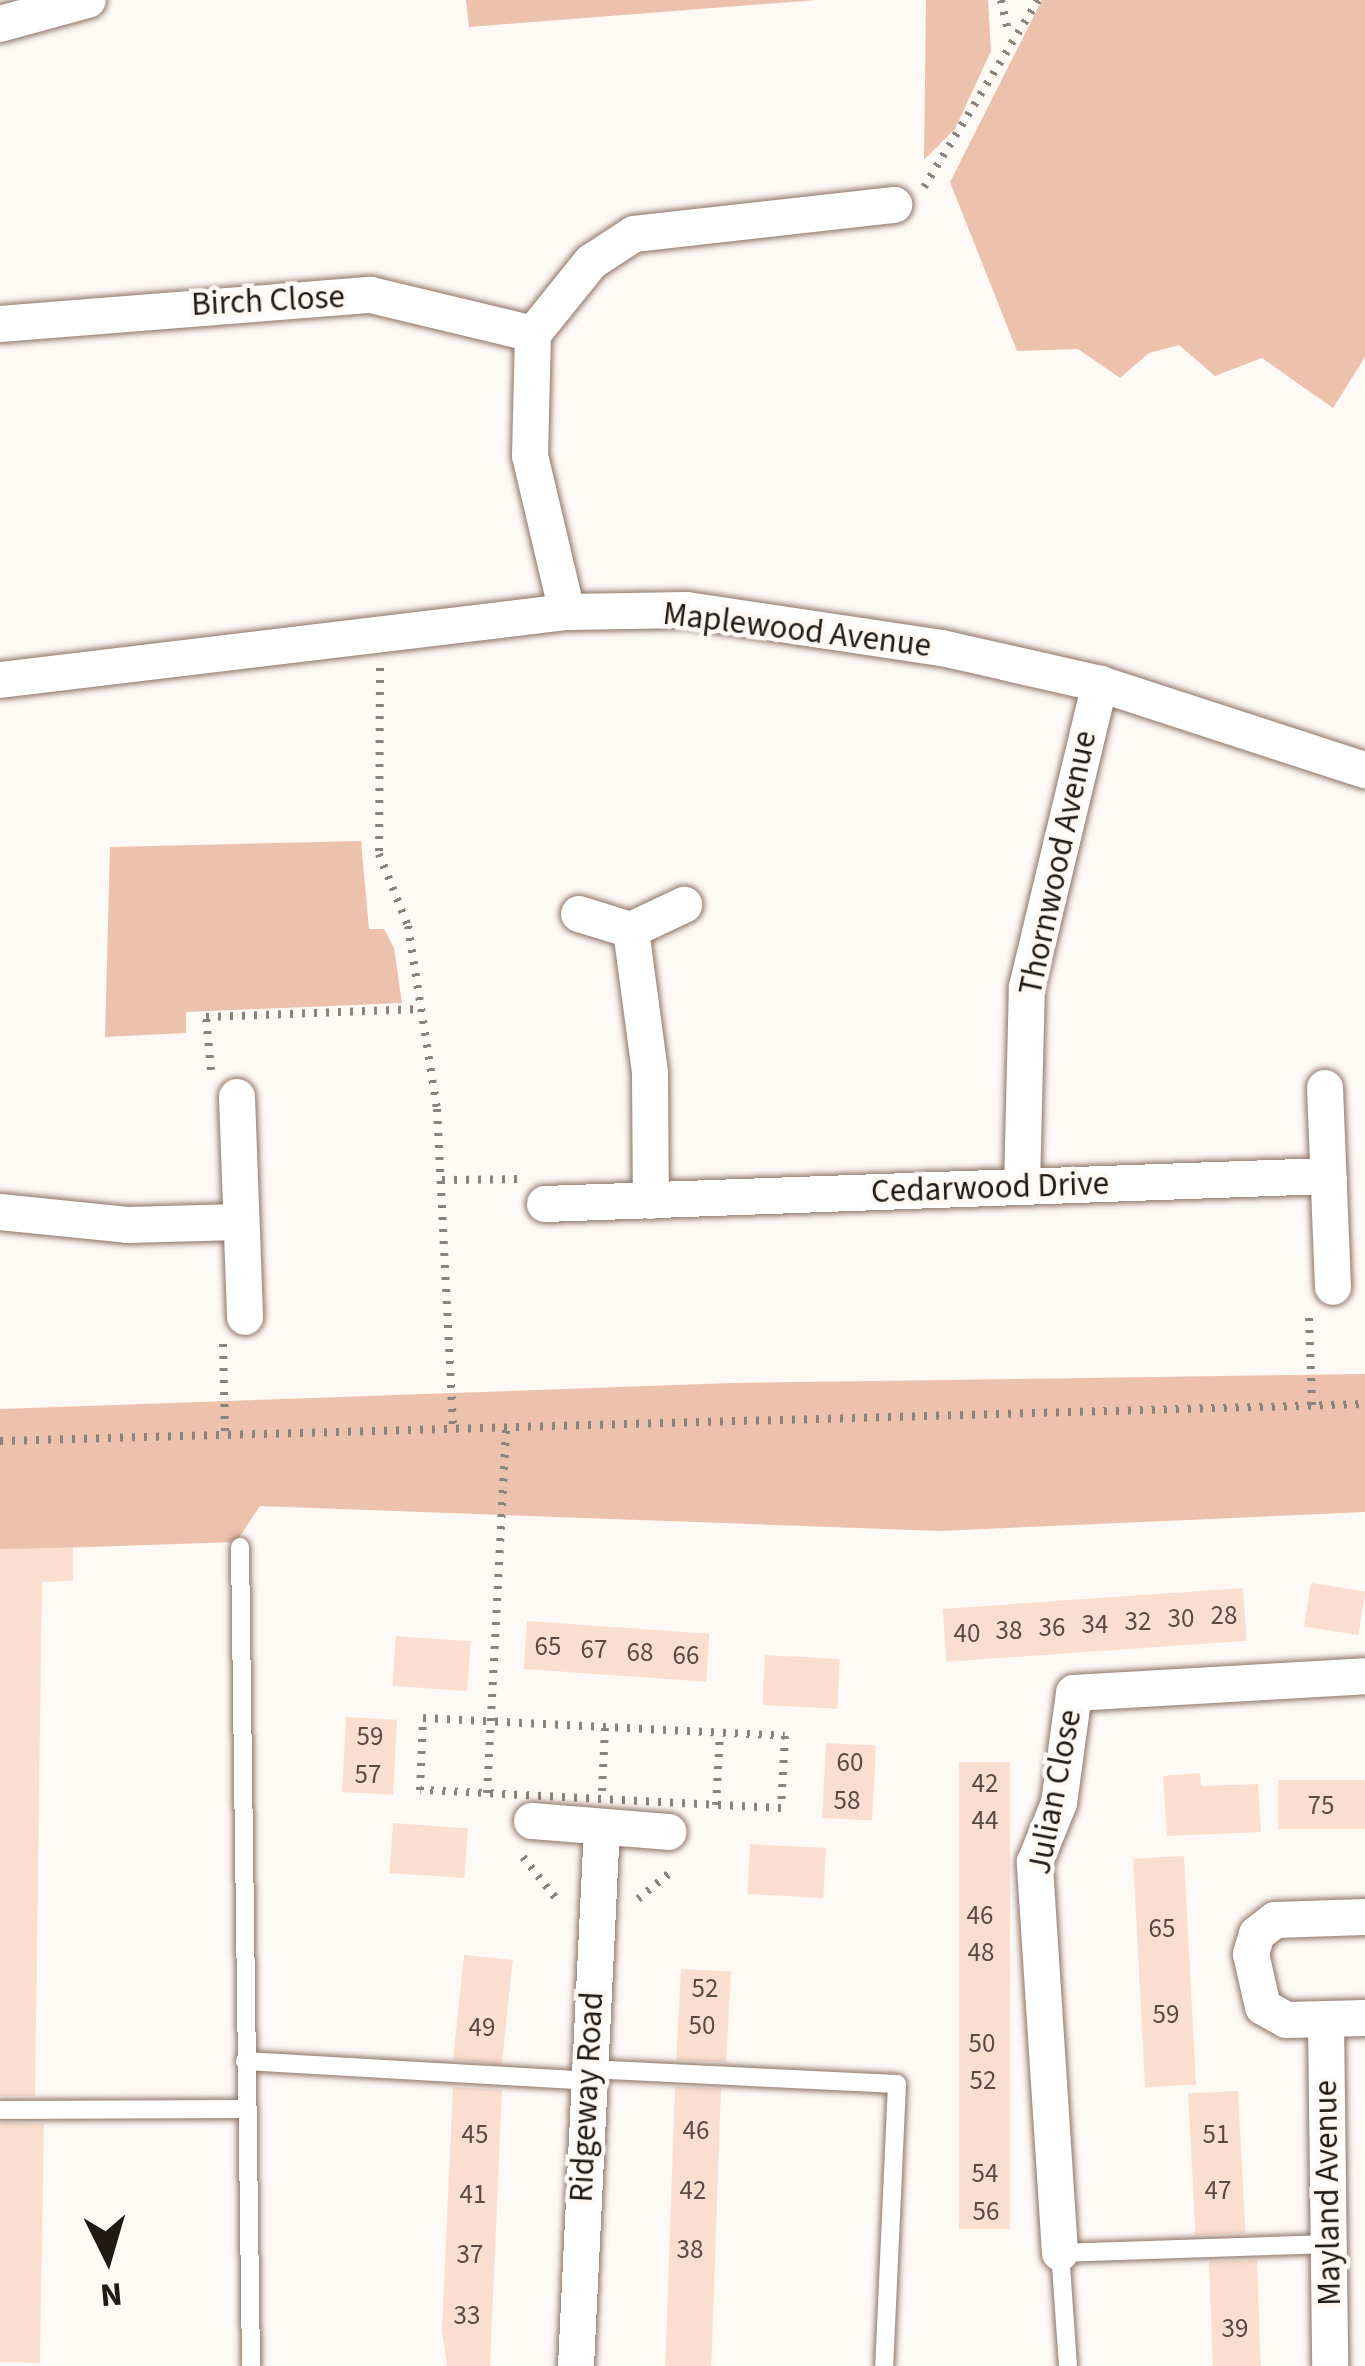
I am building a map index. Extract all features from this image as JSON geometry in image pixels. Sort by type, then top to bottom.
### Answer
[{"type":"street","points":[[0,24],[88,0]]},
{"type":"street","points":[[567,612],[530,456],[533,334],[591,262],[634,234],[894,206]]},
{"type":"street","name":"Birch Close","points":[[0,323],[371,295],[533,334]]},
{"type":"street","name":"Maplewood Avenue","points":[[0,680],[567,612],[687,610],[942,648],[1100,684],[1365,770]]},
{"type":"street","name":"Thornwood Avenue","points":[[1022,1187],[1027,987],[1100,684]]},
{"type":"street","points":[[579,914],[632,930],[684,905]]},
{"type":"street","points":[[632,930],[650,1073],[651,1201]]},
{"type":"street","points":[[1325,1088],[1334,1287]]},
{"type":"street","points":[[237,1097],[244,1317]]},
{"type":"street","name":"Cedarwood Drive","points":[[545,1204],[1329,1176]]},
{"type":"street","points":[[0,1212],[239,1222]]},
{"type":"street","name":"Julian Close","points":[[1060,2253],[1035,1862],[1059,1803],[1074,1694],[1365,1676]]},
{"type":"street","points":[[519,1825],[602,1813],[682,1838]]},
{"type":"street","name":"Ridgeway Road","points":[[576,2366],[602,1813]]},
{"type":"street","points":[[1365,1917],[1275,1920],[1257,1934],[1253,1992],[1263,2007],[1286,2020],[1365,2018]]},
{"type":"street","name":"Mayland Avenue","points":[[1326,2020],[1330,2366]]},
{"type":"lane","points":[[240,1547],[251,2366]]},
{"type":"lane","points":[[245,2061],[896,2084],[884,2366]]},
{"type":"lane","points":[[0,2110],[245,2109]]},
{"type":"lane","points":[[1068,2366],[1060,2253],[1328,2244]]},
{"type":"path","points":[[1001,0],[1009,36]]},
{"type":"path","points":[[894,206],[923,188],[964,135],[1009,36],[1038,0]]},
{"type":"path","points":[[380,632],[379,854],[408,926],[421,1009],[442,1180],[453,1426]]},
{"type":"path","points":[[237,1097],[212,1080],[206,1017],[421,1009]]},
{"type":"path","points":[[442,1180],[535,1179],[545,1204]]},
{"type":"path","points":[[1312,1405],[1309,1294],[1334,1287]]},
{"type":"path","points":[[225,1434],[222,1324],[244,1317]]},
{"type":"path","points":[[0,1441],[1365,1404]]},
{"type":"path","points":[[487,1793],[506,1425]]},
{"type":"path","points":[[557,1920],[558,1897],[519,1825],[513,1794],[420,1790],[423,1718],[785,1736],[782,1808],[692,1803],[682,1838],[633,1903],[632,1924]]},
{"type":"path","points":[[602,1813],[605,1727]]},
{"type":"path","points":[[716,1804],[720,1733]]},
{"type":"shaded area","points":[[466,0],[817,0],[469,27]]},
{"type":"shaded area","points":[[926,0],[988,0],[991,51],[955,129],[924,160]]},
{"type":"shaded area","points":[[1042,0],[1365,0],[1365,357],[1333,408],[1262,358],[1215,376],[1179,345],[1149,353],[1120,378],[1078,349],[1017,351],[950,182]]},
{"type":"shaded area","points":[[361,841],[369,929],[384,929],[394,948],[402,1003],[186,1012],[186,1033],[105,1037],[110,847]]},
{"type":"shaded area","points":[[1365,1374],[1365,1512],[939,1531],[260,1506],[236,1542],[0,1550],[0,1409],[732,1383]]},
{"type":"building","points":[[73,1548],[73,1581],[42,1582],[35,2096],[0,2096],[0,1549]]},
{"type":"building","points":[[1311,1583],[1365,1592],[1358,1635],[1304,1626]]},
{"type":"building","points":[[1243,1588],[1247,1641],[946,1662],[943,1609]]},
{"type":"building","points":[[527,1621],[710,1634],[706,1682],[524,1669]]},
{"type":"building","points":[[396,1636],[471,1641],[467,1691],[393,1686]]},
{"type":"building","points":[[765,1655],[840,1659],[837,1709],[762,1705]]},
{"type":"building","points":[[346,1717],[397,1720],[393,1795],[342,1792]]},
{"type":"building","points":[[826,1743],[876,1746],[872,1821],[822,1818]]},
{"type":"building","points":[[959,1762],[1010,1762],[1010,2229],[959,2229]]},
{"type":"building","points":[[1200,1773],[1201,1786],[1258,1784],[1261,1832],[1167,1836],[1163,1776]]},
{"type":"building","points":[[1278,1780],[1365,1780],[1365,1829],[1278,1829]]},
{"type":"building","points":[[393,1823],[468,1828],[464,1878],[390,1873]]},
{"type":"building","points":[[750,1844],[826,1848],[823,1898],[747,1894]]},
{"type":"building","points":[[1184,1856],[1196,2085],[1145,2087],[1133,1859]]},
{"type":"building","points":[[464,1955],[513,1960],[502,2065],[453,2059]]},
{"type":"building","points":[[681,1969],[731,1972],[726,2062],[676,2060]]},
{"type":"building","points":[[453,2087],[502,2090],[490,2366],[447,2366],[442,2330]]},
{"type":"building","points":[[675,2087],[721,2089],[711,2366],[665,2366]]},
{"type":"building","points":[[1238,2091],[1245,2233],[1196,2235],[1188,2094]]},
{"type":"building","points":[[0,2123],[44,2124],[40,2363],[0,2362]]},
{"type":"building","points":[[1257,2260],[1261,2366],[1213,2366],[1209,2262]]}]
